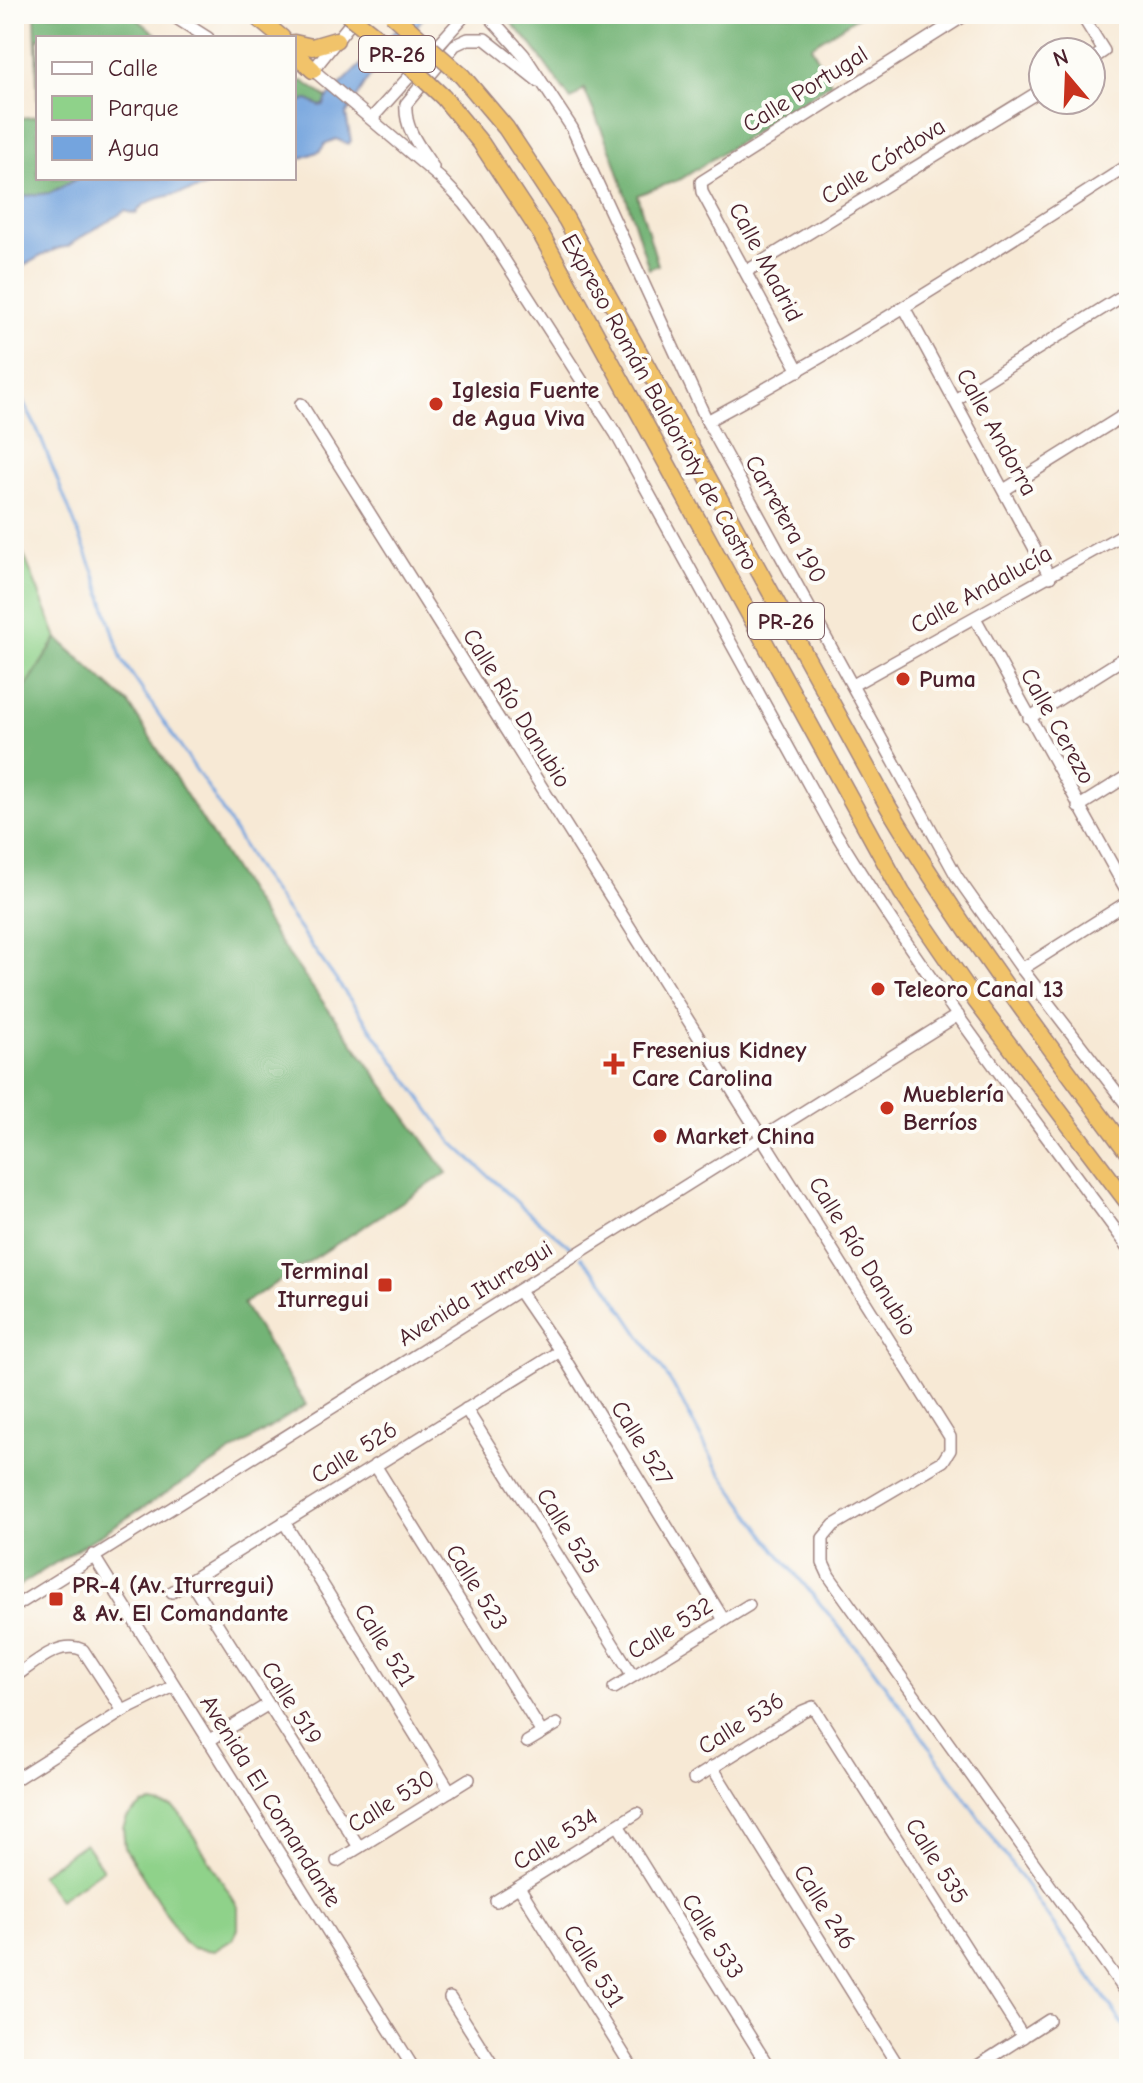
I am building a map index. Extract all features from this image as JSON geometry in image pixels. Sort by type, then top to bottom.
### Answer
[{"type":"highway","points":[[253,14],[272,35]]},
{"type":"highway","name":"Expreso Román Baldorioty de Castro","points":[[347,14],[393,50],[443,97],[481,143],[541,234],[902,893],[976,1001],[1129,1204]]},
{"type":"highway","name":"Expreso Román Baldorioty de Castro","points":[[392,14],[462,76],[506,128],[566,219],[874,781],[930,877],[1003,984],[1129,1154]]},
{"type":"highway","points":[[296,43],[312,47],[336,40]]},
{"type":"highway","points":[[296,54],[313,70]]},
{"type":"street","points":[[170,14],[205,36]]},
{"type":"street","points":[[313,70],[358,14]]},
{"type":"street","points":[[376,122],[466,14]]},
{"type":"street","name":"Carretera 190","points":[[487,14],[524,55],[572,128],[707,421],[957,877],[1022,969],[1129,1108]]},
{"type":"street","name":"Calle Portugal","points":[[707,175],[967,14]]},
{"type":"street","points":[[1081,14],[1095,36]]},
{"type":"street","points":[[440,178],[409,130],[406,104],[455,45],[468,39],[485,39],[549,91]]},
{"type":"street","points":[[296,68],[313,70],[329,81],[440,178],[487,233],[616,434],[864,880],[958,1015],[1129,1248]]},
{"type":"street","name":"Calle Córdova","points":[[747,271],[1027,99]]},
{"type":"street","points":[[707,421],[905,309],[1129,165]]},
{"type":"street","name":"Calle Madrid","points":[[707,175],[701,182],[702,192],[799,371]]},
{"type":"street","points":[[955,400],[1129,292]]},
{"type":"street","name":"Calle Andorra","points":[[905,309],[1050,577]]},
{"type":"street","name":"Calle Río Danubio","points":[[301,404],[950,1437],[950,1450],[943,1461],[834,1525],[823,1538],[823,1563],[829,1576],[1129,1996]]},
{"type":"street","points":[[1004,490],[1129,412]]},
{"type":"street","name":"Calle Andalucía","points":[[853,685],[1129,531]]},
{"type":"street","name":"Calle Cerezo","points":[[975,618],[1129,898]]},
{"type":"street","points":[[1029,718],[1129,655]]},
{"type":"street","points":[[1078,807],[1129,775]]},
{"type":"street","points":[[1022,969],[1129,898]]},
{"type":"street","name":"Avenida Iturregui","points":[[14,1607],[958,1015]]},
{"type":"street","name":"Calle 527","points":[[519,1291],[560,1351],[724,1620]]},
{"type":"street","name":"Calle 526","points":[[172,1592],[560,1351]]},
{"type":"street","name":"Calle 525","points":[[466,1409],[633,1676]]},
{"type":"street","name":"Calle 523","points":[[375,1465],[542,1733]]},
{"type":"street","name":"Calle 521","points":[[284,1522],[450,1791]]},
{"type":"street","name":"Avenida El Comandante","points":[[93,1555],[414,2069]]},
{"type":"street","name":"Calle 519","points":[[190,1581],[359,1847]]},
{"type":"street","name":"Calle 532","points":[[614,1688],[749,1605]]},
{"type":"street","points":[[14,1677],[59,1648],[73,1645],[83,1650],[123,1711]]},
{"type":"street","points":[[14,1780],[123,1711],[174,1686]]},
{"type":"street","points":[[208,1741],[267,1705]]},
{"type":"street","name":"Calle 536","points":[[694,1779],[813,1707]]},
{"type":"street","name":"Calle 535","points":[[813,1707],[1023,2037]]},
{"type":"street","points":[[527,1742],[557,1724]]},
{"type":"street","name":"Calle 246","points":[[712,1767],[900,2069]]},
{"type":"street","name":"Calle 530","points":[[337,1861],[469,1779]]},
{"type":"street","name":"Calle 534","points":[[496,1901],[637,1813]]},
{"type":"street","name":"Calle 533","points":[[618,1825],[770,2069]]},
{"type":"street","name":"Calle 531","points":[[519,1887],[633,2069]]},
{"type":"street","points":[[450,1998],[495,2069]]},
{"type":"street","points":[[973,2069],[1049,2020]]},
{"type":"green space","points":[[35,14],[131,14],[158,36],[36,36],[36,48]]},
{"type":"green space","points":[[503,14],[862,14],[811,46],[831,83],[681,179],[637,195],[658,265],[649,269],[613,156],[584,89],[571,100],[530,43]]},
{"type":"green space","points":[[303,81],[327,98],[324,105],[308,100],[296,102],[296,82]]},
{"type":"green space","points":[[36,116],[36,180],[74,180],[50,193],[25,196],[14,209],[14,119]]},
{"type":"green space","points":[[14,530],[57,638],[14,706]]},
{"type":"green space","points":[[57,638],[129,704],[278,940],[447,1173],[243,1304],[306,1405],[14,1589],[14,706]]},
{"type":"green space","points":[[152,1803],[172,1807],[180,1814],[238,1907],[238,1929],[233,1939],[214,1951],[192,1948],[183,1941],[125,1848],[123,1828],[127,1818],[142,1805]]},
{"type":"green space","points":[[85,1843],[103,1869],[59,1900],[40,1875]]},
{"type":"water","points":[[412,14],[427,14],[369,78],[346,115],[351,141],[348,144],[336,139],[326,143],[320,151],[296,160],[296,102],[308,100],[320,106]]},
{"type":"water","points":[[74,180],[216,180],[202,188],[149,202],[136,214],[125,211],[67,247],[48,253],[14,272],[14,209],[25,196],[50,193]]},
{"type":"waterway","points":[[14,384],[38,431],[96,577],[122,660],[211,792],[258,871],[452,1142],[575,1251]]},
{"type":"waterway","points":[[581,1257],[604,1282],[673,1385],[716,1466],[775,1549],[868,1662],[910,1719],[1129,2033]]},
{"type":"place","name":"Iglesia Fuente de Agua Viva","points":[[436,404]]},
{"type":"place","name":"Puma","points":[[903,679]]},
{"type":"place","name":"Teleoro Canal 13","points":[[878,989]]},
{"type":"place","name":"Fresenius Kidney Care Carolina","points":[[614,1064]]},
{"type":"place","name":"Mueblería Berríos","points":[[887,1108]]},
{"type":"place","name":"Market China","points":[[660,1136]]},
{"type":"place","name":"Terminal Iturregui","points":[[385,1285]]},
{"type":"place","name":"PR-4 (Av. Iturregui) & Av. El Comandante","points":[[56,1599]]}]
